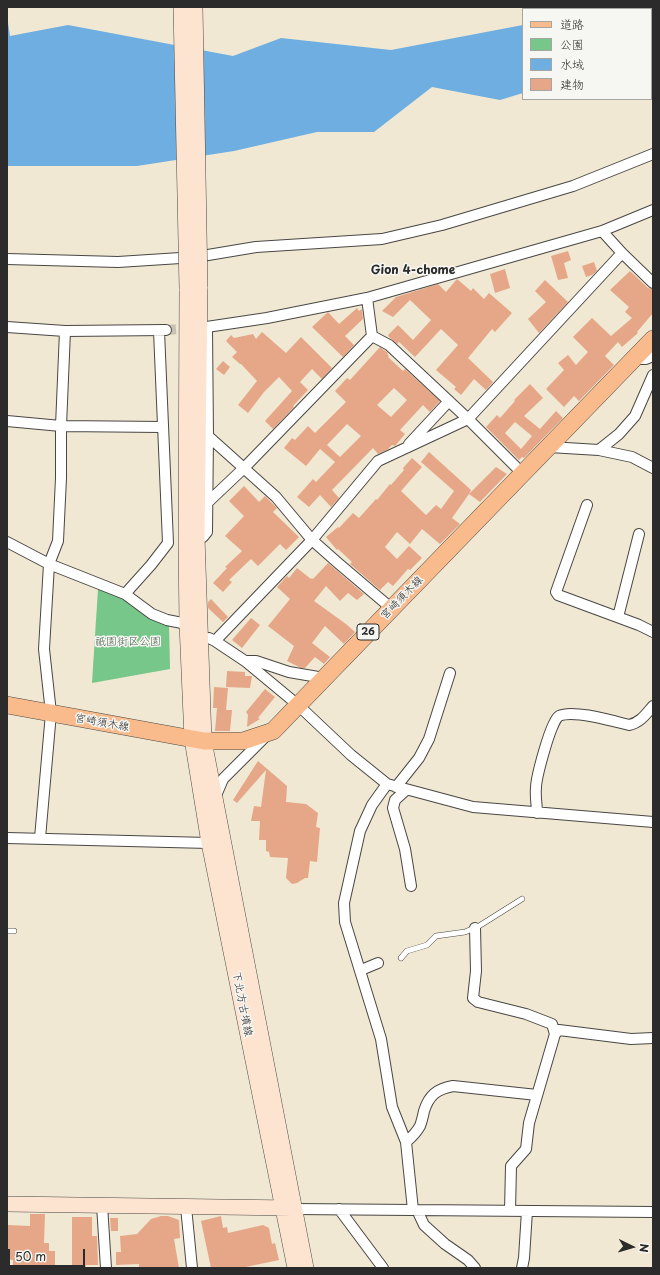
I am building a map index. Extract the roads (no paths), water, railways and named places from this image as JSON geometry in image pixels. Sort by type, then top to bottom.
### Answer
[{"type":"main road","name":"宮崎須木線","points":[[7,705],[198,740],[243,741],[273,731],[653,339]]},
{"type":"street","points":[[181,7],[193,288]]},
{"type":"street","points":[[195,7],[191,540],[187,624],[198,740]]},
{"type":"street","points":[[7,259],[118,262],[196,257],[256,247],[382,239],[442,225],[573,186],[653,154]]},
{"type":"street","points":[[168,543],[203,537],[207,532],[206,504],[208,436],[204,328],[267,318],[367,298],[602,231],[653,210]]},
{"type":"street","points":[[602,231],[653,283]]},
{"type":"street","points":[[215,640],[312,540],[378,461],[468,419],[622,253]]},
{"type":"street","points":[[367,298],[372,336]]},
{"type":"street","points":[[7,327],[65,331],[162,330],[162,427],[168,543],[125,594]]},
{"type":"street","points":[[40,838],[51,713],[44,649],[49,564],[58,541],[65,331]]},
{"type":"street","points":[[372,336],[389,346],[468,419],[523,474]]},
{"type":"street","points":[[206,504],[244,468],[372,336]]},
{"type":"street","points":[[634,359],[646,359],[653,356]]},
{"type":"street","points":[[599,450],[619,434],[635,416],[653,375]]},
{"type":"street","points":[[404,448],[449,402]]},
{"type":"street","points":[[7,421],[61,426],[162,427]]},
{"type":"street","points":[[208,436],[276,497],[312,540],[338,564],[391,608]]},
{"type":"street","points":[[549,447],[599,450],[632,457],[653,468]]},
{"type":"street","points":[[587,505],[556,592],[558,595],[639,625],[653,632]]},
{"type":"street","points":[[618,617],[639,534]]},
{"type":"street","points":[[191,540],[200,635],[198,740]]},
{"type":"street","points":[[7,542],[49,564],[125,594],[152,614],[167,620],[187,624],[200,635],[215,640],[298,705],[351,755],[392,786],[473,807],[653,822]]},
{"type":"street","points":[[245,662],[256,661],[289,672],[324,678]]},
{"type":"street","points":[[450,673],[429,739],[419,758],[372,805],[360,831],[344,903],[345,922],[361,970],[381,1040],[392,1107],[406,1142],[415,1210],[424,1225],[445,1244],[468,1260],[475,1268]]},
{"type":"street","points":[[537,813],[536,787],[545,748],[555,719],[565,714],[584,714],[629,725],[635,724],[644,718],[653,706]]},
{"type":"street","points":[[215,799],[223,779],[260,741],[273,731]]},
{"type":"street","name":"下北方古墳線","points":[[198,740],[215,799],[289,1208],[295,1268]]},
{"type":"street","name":"下北方古墳線","points":[[198,740],[209,843],[289,1208],[306,1268]]},
{"type":"street","points":[[406,790],[396,800],[393,808],[405,849],[411,886]]},
{"type":"street","points":[[7,838],[209,843]]},
{"type":"street","points":[[475,928],[476,971],[473,998],[478,1002],[526,1014],[552,1024],[555,1034]]},
{"type":"street","points":[[361,970],[378,963]]},
{"type":"street","points":[[510,1211],[511,1166],[526,1149],[529,1123],[555,1034],[559,1030],[631,1039],[653,1038]]},
{"type":"street","points":[[406,1142],[414,1136],[421,1124],[425,1109],[432,1095],[441,1088],[453,1086],[537,1095]]},
{"type":"street","points":[[7,1204],[415,1210],[653,1211]]},
{"type":"street","points":[[102,1205],[106,1268]]},
{"type":"street","points":[[186,1207],[192,1268]]},
{"type":"street","points":[[339,1209],[383,1268]]},
{"type":"street","points":[[522,1268],[527,1211]]},
{"type":"lane","points":[[401,958],[407,950],[427,945],[436,936],[465,932],[475,928],[522,899]]},
{"type":"lane","points":[[7,931],[14,931]]},
{"type":"water","points":[[653,7],[653,53],[652,8],[578,8]]},
{"type":"water","points":[[7,16],[10,36],[68,25],[233,56],[281,38],[391,50],[522,25],[522,93],[500,100],[432,87],[374,132],[317,132],[234,151],[137,166],[7,166]]},
{"type":"tunnel","points":[[166,330],[192,328]]},
{"type":"district","name":"Gion 4-chome","points":[[413,271]]},
{"type":"park label","name":"祇園街区公園","points":[[128,642]]}]
